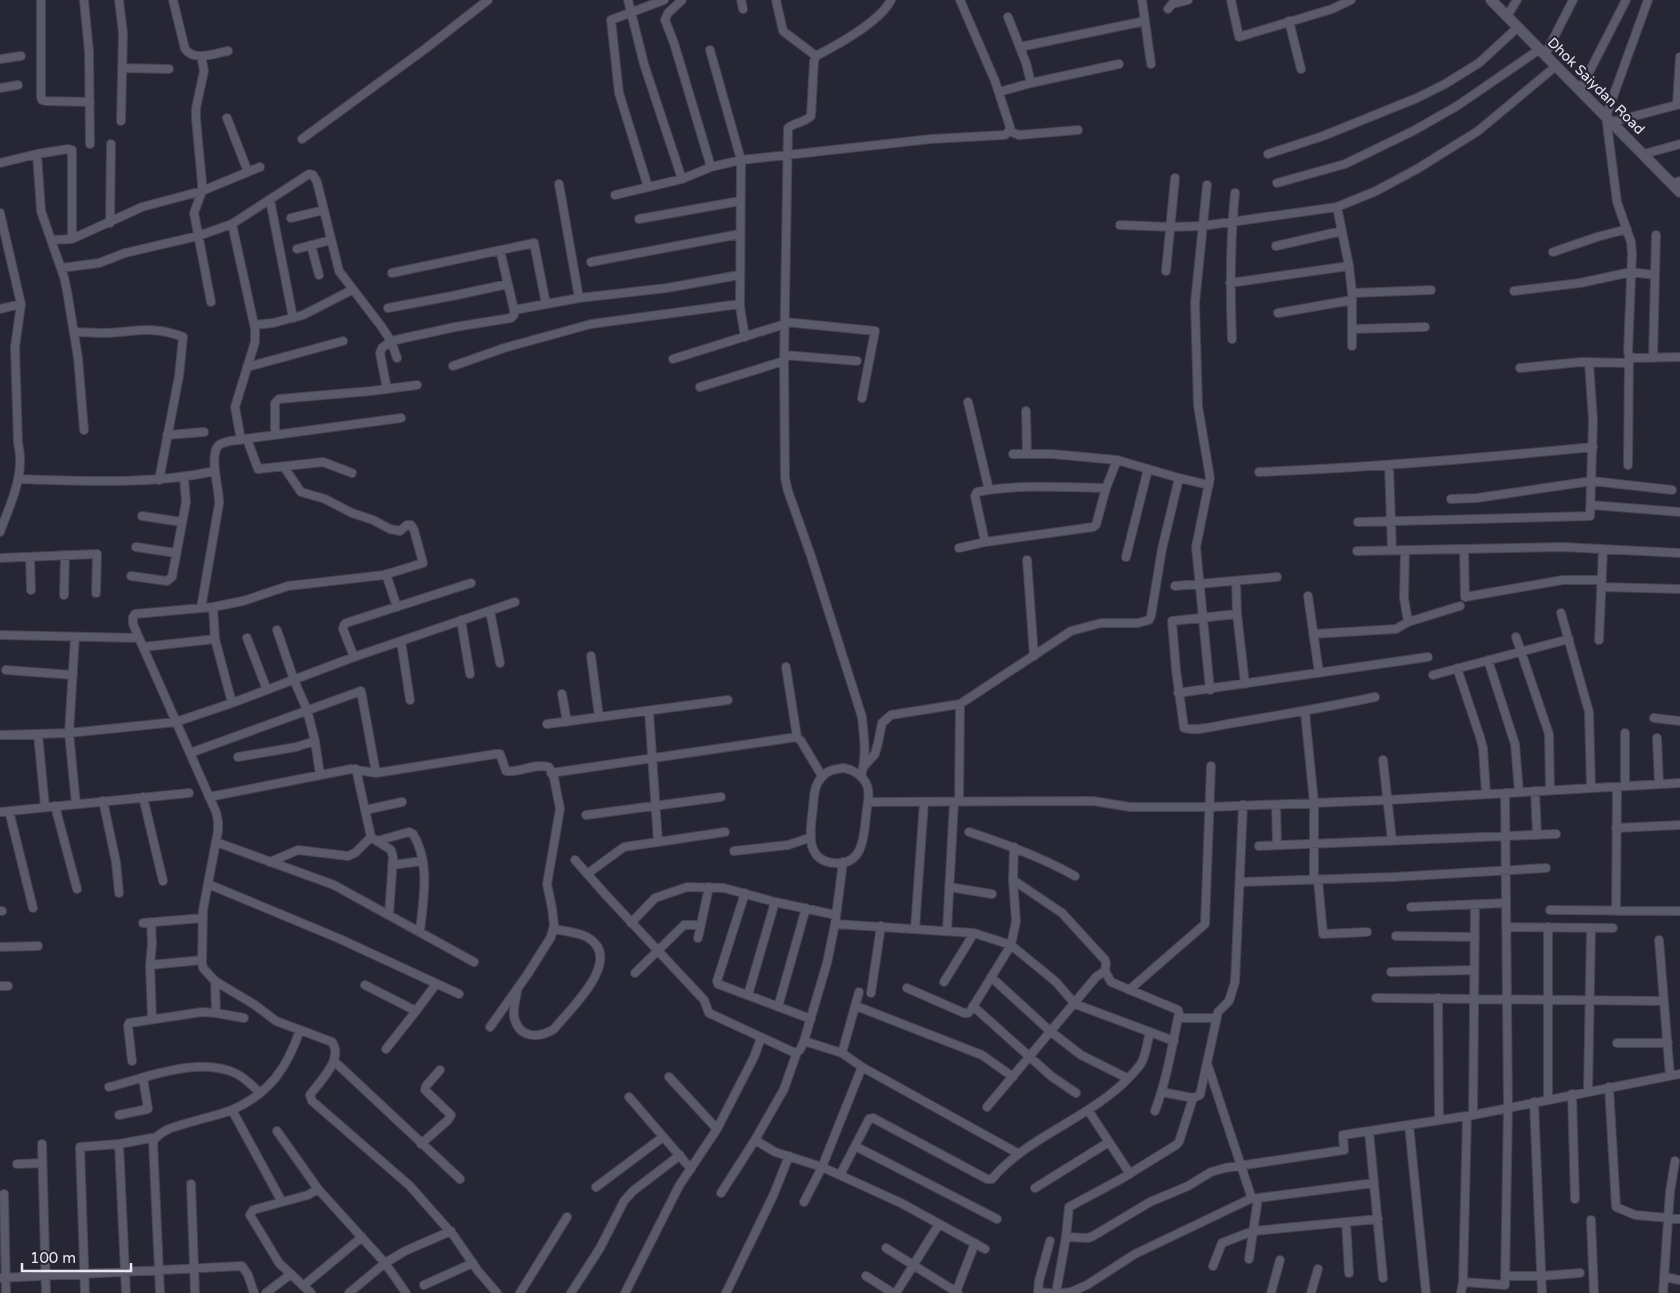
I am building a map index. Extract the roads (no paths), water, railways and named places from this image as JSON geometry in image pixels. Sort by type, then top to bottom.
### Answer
[{"type":"main road","name":"Dhok Saiydan Road","points":[[1491,0],[1644,154],[1676,182],[1680,192]]},
{"type":"street","points":[[41,0],[41,97],[46,101],[90,102]]},
{"type":"street","points":[[84,0],[89,52],[90,144]]},
{"type":"street","points":[[119,0],[123,33],[121,121]]},
{"type":"street","points":[[175,0],[185,49],[192,55],[201,56],[228,51]]},
{"type":"street","points":[[302,139],[488,0]]},
{"type":"street","points":[[628,0],[644,64],[682,179]]},
{"type":"street","points":[[648,187],[619,93],[611,20],[664,0]]},
{"type":"street","points":[[682,0],[668,13],[666,20],[711,167]]},
{"type":"street","points":[[741,0],[743,9]]},
{"type":"street","points":[[776,0],[783,31],[816,56]]},
{"type":"street","points":[[861,776],[864,766],[865,743],[862,717],[788,492],[786,478],[784,358],[788,128],[793,124],[806,121],[810,116],[816,56],[845,40],[879,15],[890,0]]},
{"type":"street","points":[[615,195],[682,179],[711,167],[741,160],[931,139],[1005,135],[1010,127],[999,92],[960,0]]},
{"type":"street","points":[[1142,0],[1151,64]]},
{"type":"street","points":[[1168,9],[1172,4],[1188,0]]},
{"type":"street","points":[[1231,0],[1239,37],[1332,9],[1350,0]]},
{"type":"street","points":[[1508,16],[1517,0]]},
{"type":"street","points":[[1277,183],[1344,164],[1458,106],[1542,52],[1573,0]]},
{"type":"street","points":[[1580,90],[1626,0]]},
{"type":"street","points":[[1628,465],[1628,352],[1631,242],[1617,202],[1609,119],[1648,0]]},
{"type":"street","points":[[1008,17],[1031,83]]},
{"type":"street","points":[[1020,47],[1145,20]]},
{"type":"street","points":[[1289,21],[1300,69]]},
{"type":"street","points":[[1268,154],[1323,136],[1417,98],[1445,84],[1479,63],[1518,27]]},
{"type":"street","points":[[710,50],[741,160],[739,276],[740,304],[745,337]]},
{"type":"street","points":[[0,59],[21,56]]},
{"type":"street","points":[[201,56],[204,71],[196,108],[196,119],[202,191],[194,213],[211,302]]},
{"type":"street","points":[[1609,119],[1679,104],[1680,57]]},
{"type":"street","points":[[999,92],[1119,64]]},
{"type":"street","points":[[1120,225],[1202,226],[1337,207],[1376,191],[1417,169],[1478,131],[1556,66]]},
{"type":"street","points":[[122,68],[169,69]]},
{"type":"street","points":[[0,88],[18,85]]},
{"type":"street","points":[[227,118],[248,172]]},
{"type":"street","points":[[1009,131],[1019,135],[1078,130]]},
{"type":"street","points":[[110,223],[111,144]]},
{"type":"street","points":[[1644,154],[1680,144]]},
{"type":"street","points":[[0,163],[37,154],[72,150],[72,239]]},
{"type":"street","points":[[37,154],[41,211],[61,268],[74,332],[84,430]]},
{"type":"street","points":[[51,240],[72,239],[142,207],[202,191],[260,167]]},
{"type":"street","points":[[61,268],[99,263],[125,253],[198,236],[232,224],[309,174],[317,182],[339,271],[381,326],[391,341],[397,358]]},
{"type":"street","points":[[1166,271],[1175,178]]},
{"type":"street","points":[[559,184],[579,298]]},
{"type":"street","points":[[1207,185],[1195,303],[1198,406],[1210,478],[1196,547],[1210,690]]},
{"type":"street","points":[[1232,339],[1230,283],[1235,193]]},
{"type":"street","points":[[270,200],[293,318]]},
{"type":"street","points":[[639,220],[740,201]]},
{"type":"street","points":[[1337,207],[1349,266],[1352,296],[1352,346]]},
{"type":"street","points":[[291,218],[324,210]]},
{"type":"street","points":[[0,214],[21,304],[15,347],[20,449],[19,479],[0,532]]},
{"type":"street","points":[[232,224],[254,325],[254,342],[236,407],[244,440],[258,469],[323,462],[352,473]]},
{"type":"street","points":[[1553,252],[1627,229]]},
{"type":"street","points":[[1276,246],[1342,231]]},
{"type":"street","points":[[591,262],[740,234]]},
{"type":"street","points":[[1653,358],[1656,235]]},
{"type":"street","points":[[297,249],[331,240]]},
{"type":"street","points":[[392,273],[534,243],[546,304]]},
{"type":"street","points":[[311,245],[319,275]]},
{"type":"street","points":[[387,389],[380,352],[391,341],[456,327],[511,318],[514,315],[500,250]]},
{"type":"street","points":[[1230,283],[1349,266]]},
{"type":"street","points":[[1514,292],[1580,283],[1631,272],[1655,275]]},
{"type":"street","points":[[514,310],[579,298],[667,288],[739,276]]},
{"type":"street","points":[[388,308],[508,284]]},
{"type":"street","points":[[254,325],[303,315],[352,290]]},
{"type":"street","points":[[1278,313],[1352,296],[1431,290]]},
{"type":"street","points":[[0,309],[21,304]]},
{"type":"street","points":[[453,366],[504,348],[591,324],[740,304]]},
{"type":"street","points":[[673,359],[785,323],[875,331],[862,398]]},
{"type":"street","points":[[1352,329],[1425,327]]},
{"type":"street","points":[[74,332],[106,333],[155,329],[183,337],[178,376],[159,480]]},
{"type":"street","points":[[247,367],[344,341]]},
{"type":"street","points":[[1520,368],[1571,362],[1680,357]]},
{"type":"street","points":[[700,387],[784,358],[857,361]]},
{"type":"street","points":[[1358,522],[1590,516],[1593,421],[1589,362]]},
{"type":"street","points":[[275,435],[275,403],[279,399],[417,385]]},
{"type":"street","points":[[968,402],[989,490]]},
{"type":"street","points":[[1026,412],[1027,454]]},
{"type":"street","points":[[201,608],[220,496],[214,461],[215,452],[219,445],[275,435],[401,418]]},
{"type":"street","points":[[168,435],[204,432]]},
{"type":"street","points":[[1259,472],[1389,466],[1593,447]]},
{"type":"street","points":[[1013,454],[1052,454],[1117,460],[1209,485]]},
{"type":"street","points":[[959,548],[985,542],[1093,527],[1096,524],[1106,488],[1117,460]]},
{"type":"street","points":[[1389,466],[1392,550]]},
{"type":"street","points":[[284,467],[301,492],[325,500],[390,529],[400,531],[407,525],[414,528],[423,563],[386,574],[288,586],[242,601],[213,607],[135,614],[133,617],[133,624],[142,647],[190,753],[218,821],[203,918],[202,960],[204,968],[215,981],[255,1005],[276,1021],[332,1042],[335,1046],[336,1054],[334,1061],[310,1095],[312,1101],[410,1186],[451,1231],[473,1264],[497,1293]]},
{"type":"street","points":[[1126,557],[1148,469]]},
{"type":"street","points":[[19,479],[82,481],[159,480],[184,478],[216,471]]},
{"type":"street","points":[[131,576],[170,580],[186,502],[184,478]]},
{"type":"street","points":[[864,766],[875,754],[882,723],[891,715],[960,704],[1071,631],[1101,623],[1138,623],[1148,620],[1151,616],[1162,549],[1179,478]]},
{"type":"street","points":[[1451,499],[1477,498],[1592,481],[1672,490]]},
{"type":"street","points":[[985,542],[975,496],[977,492],[1060,487],[1106,488]]},
{"type":"street","points":[[1591,505],[1680,512]]},
{"type":"street","points":[[142,516],[182,522]]},
{"type":"street","points":[[136,547],[176,553]]},
{"type":"street","points":[[1357,551],[1562,547],[1680,553]]},
{"type":"street","points":[[1464,549],[1465,596],[1563,580],[1680,589]]},
{"type":"street","points":[[1599,640],[1603,549]]},
{"type":"street","points":[[1405,550],[1404,598],[1408,622]]},
{"type":"street","points":[[0,558],[97,554],[96,592]]},
{"type":"street","points":[[64,596],[65,556]]},
{"type":"street","points":[[30,557],[30,590]]},
{"type":"street","points":[[1027,560],[1034,656]]},
{"type":"street","points":[[386,574],[396,607]]},
{"type":"street","points":[[1175,586],[1277,577]]},
{"type":"street","points":[[1236,580],[1237,614],[1245,684]]},
{"type":"street","points":[[354,657],[344,625],[471,583]]},
{"type":"street","points":[[1308,596],[1319,673]]},
{"type":"street","points":[[0,734],[69,733],[176,722],[354,657],[514,602]]},
{"type":"street","points":[[1313,634],[1396,629],[1408,622],[1460,606]]},
{"type":"street","points":[[213,607],[215,639],[232,703]]},
{"type":"street","points":[[490,611],[500,664]]},
{"type":"street","points":[[1561,613],[1589,712],[1591,788]]},
{"type":"street","points":[[1237,614],[1172,621],[1178,693],[1184,728],[1188,730],[1305,712],[1375,697]]},
{"type":"street","points":[[462,620],[470,674]]},
{"type":"street","points":[[277,630],[294,680],[307,710],[315,740],[320,775]]},
{"type":"street","points":[[0,636],[139,638]]},
{"type":"street","points":[[75,637],[69,733],[76,804]]},
{"type":"street","points":[[1516,637],[1549,734],[1550,790]]},
{"type":"street","points":[[247,638],[267,690]]},
{"type":"street","points":[[142,647],[215,639]]},
{"type":"street","points":[[1433,675],[1569,639]]},
{"type":"street","points":[[401,641],[410,700]]},
{"type":"street","points":[[590,656],[599,717]]},
{"type":"street","points":[[1178,693],[1210,690],[1428,657]]},
{"type":"street","points":[[1488,660],[1515,744],[1519,792]]},
{"type":"street","points":[[786,667],[797,737],[822,776]]},
{"type":"street","points":[[1458,668],[1483,748],[1486,794]]},
{"type":"street","points":[[6,670],[73,675]]},
{"type":"street","points":[[190,753],[361,691],[376,773]]},
{"type":"street","points":[[562,694],[567,722]]},
{"type":"street","points":[[547,724],[728,700]]},
{"type":"street","points":[[947,930],[957,802],[960,704]]},
{"type":"street","points":[[649,711],[658,842]]},
{"type":"street","points":[[1305,712],[1314,803],[1316,880],[1323,934],[1367,932]]},
{"type":"street","points":[[1654,718],[1680,721]]},
{"type":"street","points":[[1616,911],[1616,828],[1625,732]]},
{"type":"street","points":[[38,734],[45,807]]},
{"type":"street","points":[[552,773],[797,737]]},
{"type":"street","points":[[1657,738],[1658,784]]},
{"type":"street","points":[[238,757],[296,747],[315,740]]},
{"type":"street","points":[[209,797],[356,768],[376,773],[496,754],[500,754],[506,771],[513,772],[541,765],[548,768],[552,773],[560,809],[547,884],[552,908],[553,929],[517,990],[490,1027]]},
{"type":"street","points":[[1383,760],[1392,841]]},
{"type":"street","points":[[1129,990],[1205,924],[1211,766]]},
{"type":"street","points":[[356,768],[365,810],[374,839],[391,850],[393,857],[389,915]]},
{"type":"street","points":[[835,768],[854,770],[861,776],[869,793],[863,844],[852,859],[843,862],[834,863],[824,860],[817,855],[809,838],[815,787],[822,776],[835,768]]},
{"type":"street","points":[[868,802],[1093,801],[1130,807],[1210,807],[1388,800],[1680,783]]},
{"type":"street","points":[[1535,792],[1537,835]]},
{"type":"street","points":[[0,812],[189,793]]},
{"type":"street","points":[[1463,1282],[1505,1285],[1508,1107],[1504,793]]},
{"type":"street","points":[[586,815],[721,796]]},
{"type":"street","points":[[143,797],[163,881]]},
{"type":"street","points":[[103,801],[116,862],[120,893]]},
{"type":"street","points":[[365,810],[402,802]]},
{"type":"street","points":[[914,928],[924,802]]},
{"type":"street","points":[[1276,804],[1277,845]]},
{"type":"street","points":[[1162,1092],[1193,1098],[1200,1096],[1216,1018],[1220,1008],[1226,1005],[1229,1000],[1235,982],[1243,805]]},
{"type":"street","points":[[55,806],[77,889]]},
{"type":"street","points":[[9,811],[33,908]]},
{"type":"street","points":[[1616,828],[1680,825]]},
{"type":"street","points":[[270,862],[298,850],[348,856],[374,839],[408,832],[413,834],[418,842],[423,860],[424,894],[420,932]]},
{"type":"street","points":[[587,874],[624,847],[725,832]]},
{"type":"street","points":[[969,832],[1014,847],[1052,863],[1075,876]]},
{"type":"street","points":[[1258,846],[1556,834]]},
{"type":"street","points":[[734,852],[788,845],[809,838]]},
{"type":"street","points":[[216,842],[334,885],[474,962]]},
{"type":"street","points":[[907,988],[964,1013],[968,1013],[1011,945],[1016,921],[1013,880],[1014,847]]},
{"type":"street","points":[[392,865],[423,860]]},
{"type":"street","points":[[575,860],[631,923],[704,1000],[709,1013],[761,1038],[796,1052]]},
{"type":"street","points":[[721,1193],[755,1140],[784,1089],[796,1052],[800,1050],[804,1041],[827,963],[835,924],[843,862]]},
{"type":"street","points":[[1241,882],[1393,877],[1546,868]]},
{"type":"street","points":[[1013,880],[1062,913],[1105,960],[1105,971],[1110,982],[1174,1008],[1179,1013],[1162,1092],[1155,1111]]},
{"type":"street","points":[[208,884],[340,940],[459,994]]},
{"type":"street","points":[[631,923],[655,898],[687,887],[724,888],[775,902],[836,915]]},
{"type":"street","points":[[698,938],[709,887]]},
{"type":"street","points":[[949,887],[992,894]]},
{"type":"street","points":[[745,893],[717,981],[718,984],[811,1019]]},
{"type":"street","points":[[748,995],[775,902]]},
{"type":"street","points":[[1412,907],[1506,903]]},
{"type":"street","points":[[1461,1293],[1470,1115],[1475,904]]},
{"type":"street","points":[[778,1007],[806,908]]},
{"type":"street","points":[[1550,910],[1680,911]]},
{"type":"street","points":[[152,1020],[150,964],[152,944],[147,922],[203,918]]},
{"type":"street","points":[[835,924],[974,933],[1011,945],[1056,982],[1075,1004],[1174,1041]]},
{"type":"street","points":[[635,973],[684,925],[701,925]]},
{"type":"street","points":[[871,993],[880,926]]},
{"type":"street","points":[[1506,927],[1614,928]]},
{"type":"street","points":[[1548,928],[1548,1099]]},
{"type":"street","points":[[1588,1091],[1590,928]]},
{"type":"street","points":[[517,990],[514,1015],[519,1028],[528,1034],[536,1036],[547,1033],[554,1028],[594,980],[600,964],[601,952],[596,944],[580,934],[553,929]]},
{"type":"street","points":[[944,982],[974,933]]},
{"type":"street","points":[[1396,936],[1475,937]]},
{"type":"street","points":[[1659,940],[1670,1076]]},
{"type":"street","points":[[0,947],[38,946]]},
{"type":"street","points":[[150,964],[202,960]]},
{"type":"street","points":[[1391,972],[1474,970]]},
{"type":"street","points":[[987,1107],[1096,977],[1105,971]]},
{"type":"street","points":[[991,977],[1050,1031],[1081,1056],[1127,1078]]},
{"type":"street","points":[[215,981],[216,1013]]},
{"type":"street","points":[[386,1049],[436,984]]},
{"type":"street","points":[[366,985],[416,1011]]},
{"type":"street","points":[[842,1053],[859,992]]},
{"type":"street","points":[[1376,998],[1664,1001]]},
{"type":"street","points":[[1438,998],[1439,1120]]},
{"type":"street","points":[[856,1006],[982,1055],[1013,1077]]},
{"type":"street","points":[[973,1006],[1051,1076],[1076,1093]]},
{"type":"street","points":[[132,1060],[129,1023],[202,1012],[244,1018]]},
{"type":"street","points":[[1178,1018],[1216,1018]]},
{"type":"street","points":[[86,1293],[80,1147],[119,1144],[156,1137],[169,1129],[232,1110],[260,1093],[274,1080],[288,1060],[300,1030]]},
{"type":"street","points":[[840,1175],[869,1119],[872,1118],[987,1179],[992,1179],[1000,1169],[1019,1154],[1108,1097],[1142,1060],[1150,1032]]},
{"type":"street","points":[[625,1293],[674,1196],[717,1129],[754,1057],[761,1038]]},
{"type":"street","points":[[804,1041],[842,1053],[862,1067],[1019,1154]]},
{"type":"street","points":[[1616,1043],[1668,1043]]},
{"type":"street","points":[[334,1061],[460,1180]]},
{"type":"street","points":[[1207,1064],[1241,1166],[1255,1199],[1249,1259]]},
{"type":"street","points":[[110,1087],[186,1067],[220,1069],[235,1073],[245,1079],[260,1093]]},
{"type":"street","points":[[804,1202],[822,1167],[862,1067]]},
{"type":"street","points":[[421,1144],[451,1116],[425,1090],[426,1086],[440,1070]]},
{"type":"street","points":[[1066,1236],[1088,1238],[1093,1236],[1150,1202],[1188,1186],[1211,1172],[1344,1150],[1342,1135],[1470,1115],[1680,1074]]},
{"type":"street","points":[[669,1077],[717,1129]]},
{"type":"street","points":[[119,1115],[148,1109],[143,1078]]},
{"type":"street","points":[[1609,1087],[1616,1207],[1635,1215],[1680,1219]]},
{"type":"street","points":[[1572,1094],[1575,1199]]},
{"type":"street","points":[[629,1097],[691,1168]]},
{"type":"street","points":[[1056,1293],[1069,1207],[1130,1174],[1179,1142],[1193,1098]]},
{"type":"street","points":[[1534,1102],[1542,1293]]},
{"type":"street","points":[[232,1110],[282,1202]]},
{"type":"street","points":[[1088,1110],[1130,1174]]},
{"type":"street","points":[[1410,1125],[1426,1293]]},
{"type":"street","points":[[277,1131],[318,1189],[385,1263],[406,1293]]},
{"type":"street","points":[[1370,1131],[1383,1278]]},
{"type":"street","points":[[156,1137],[153,1141],[160,1293]]},
{"type":"street","points":[[596,1187],[664,1137]]},
{"type":"street","points":[[755,1140],[775,1152],[822,1167],[901,1203],[985,1249]]},
{"type":"street","points":[[1035,1188],[1109,1142]]},
{"type":"street","points":[[42,1144],[46,1293]]},
{"type":"street","points":[[119,1144],[126,1293]]},
{"type":"street","points":[[855,1146],[997,1220]]},
{"type":"street","points":[[571,1293],[600,1248],[624,1201],[633,1191],[680,1156]]},
{"type":"street","points":[[726,1293],[773,1196],[789,1156]]},
{"type":"street","points":[[1663,1293],[1668,1219],[1675,1161]]},
{"type":"street","points":[[17,1164],[42,1163]]},
{"type":"street","points":[[190,1184],[196,1293]]},
{"type":"street","points":[[1063,1293],[1071,1292],[1087,1285],[1135,1254],[1255,1199],[1374,1184]]},
{"type":"street","points":[[311,1293],[274,1257],[250,1215],[253,1210],[308,1195],[318,1189]]},
{"type":"street","points":[[4,1194],[3,1278],[6,1293]]},
{"type":"street","points":[[520,1293],[566,1216]]},
{"type":"street","points":[[1213,1266],[1222,1244],[1253,1231],[1378,1219]]},
{"type":"street","points":[[1591,1220],[1594,1293]]},
{"type":"street","points":[[1346,1222],[1349,1272]]},
{"type":"street","points":[[866,1276],[895,1293],[939,1224]]},
{"type":"street","points":[[349,1293],[385,1263],[405,1251],[451,1231]]},
{"type":"street","points":[[303,1286],[362,1237]]},
{"type":"street","points":[[1049,1293],[1038,1292],[1039,1281],[1050,1241]]},
{"type":"street","points":[[886,1248],[957,1292],[975,1244]]},
{"type":"street","points":[[1271,1293],[1280,1260]]},
{"type":"street","points":[[424,1285],[473,1264]]},
{"type":"street","points":[[3,1278],[242,1266],[248,1275],[254,1293]]},
{"type":"street","points":[[1311,1293],[1318,1268]]},
{"type":"street","points":[[1505,1276],[1580,1273]]},
{"type":"street","points":[[266,1293],[291,1274]]},
{"type":"street","points":[[1665,1277],[1680,1280]]}]
